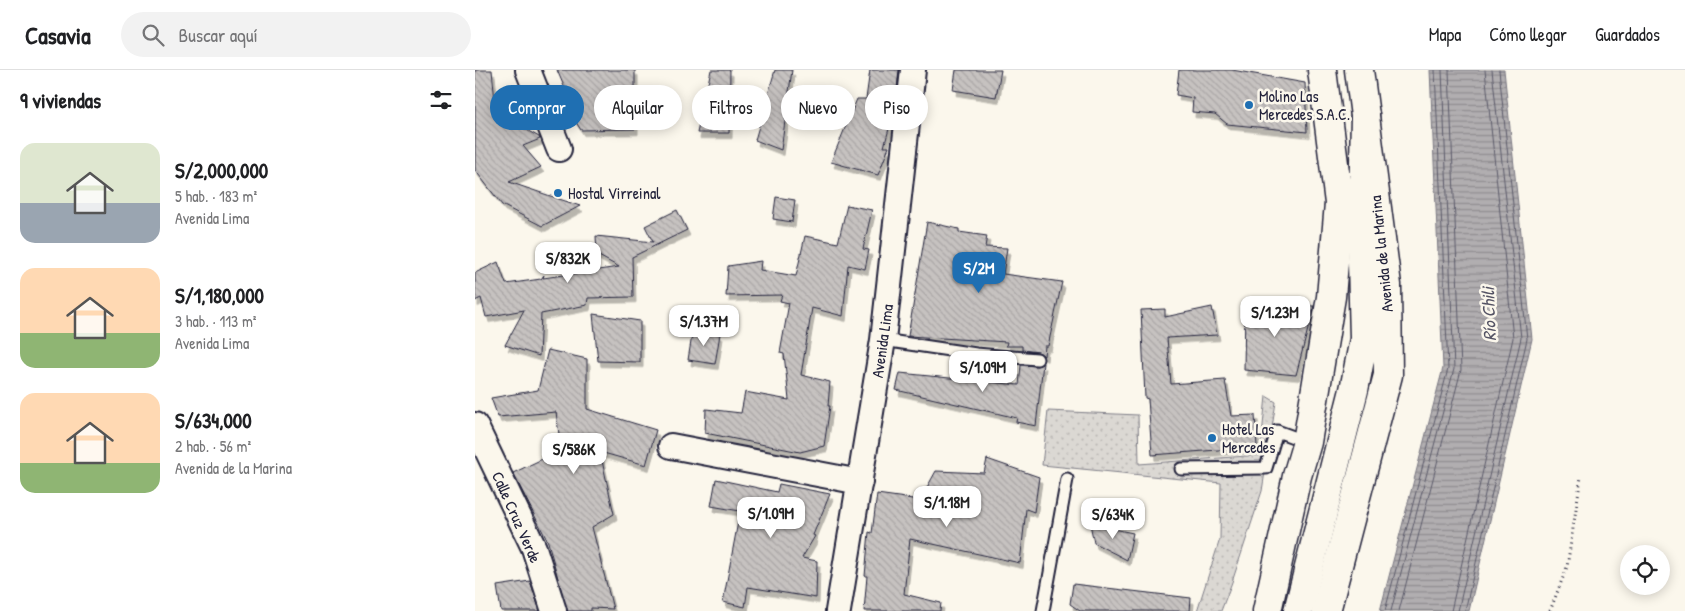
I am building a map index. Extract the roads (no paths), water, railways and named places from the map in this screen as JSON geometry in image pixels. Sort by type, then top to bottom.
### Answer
[{"type":"main road","points":[[1250,611],[1307,442],[1331,297],[1339,203],[1323,70]]},
{"type":"main road","name":"Avenida de la Marina","points":[[1326,611],[1388,375],[1387,285],[1359,70]]},
{"type":"main road","points":[[1297,611],[1354,390],[1364,340],[1362,262],[1365,115]]},
{"type":"main road","points":[[1267,611],[1297,476]]},
{"type":"street","points":[[528,70],[559,149]]},
{"type":"street","name":"Avenida Lima","points":[[838,611],[883,340],[913,70]]},
{"type":"street","name":"Calle Cruz Verde","points":[[475,425],[534,548],[554,611]]},
{"type":"street","points":[[671,446],[860,482]]},
{"type":"lane","points":[[883,340],[976,354],[1037,359]]},
{"type":"lane","points":[[1181,469],[1266,468],[1277,432],[1307,442]]},
{"type":"lane","points":[[1043,611],[1067,479]]},
{"type":"water","name":"Río Chili","points":[[1430,70],[1504,70],[1532,339],[1469,611],[1380,611],[1443,368]]},
{"type":"place","name":"Molino Las Mercedes S.A.C.","points":[[1249,105]]},
{"type":"place","name":"Hostal Virreinal","points":[[558,193]]},
{"type":"place","name":"Hotel Las Mercedes","points":[[1212,438]]}]
